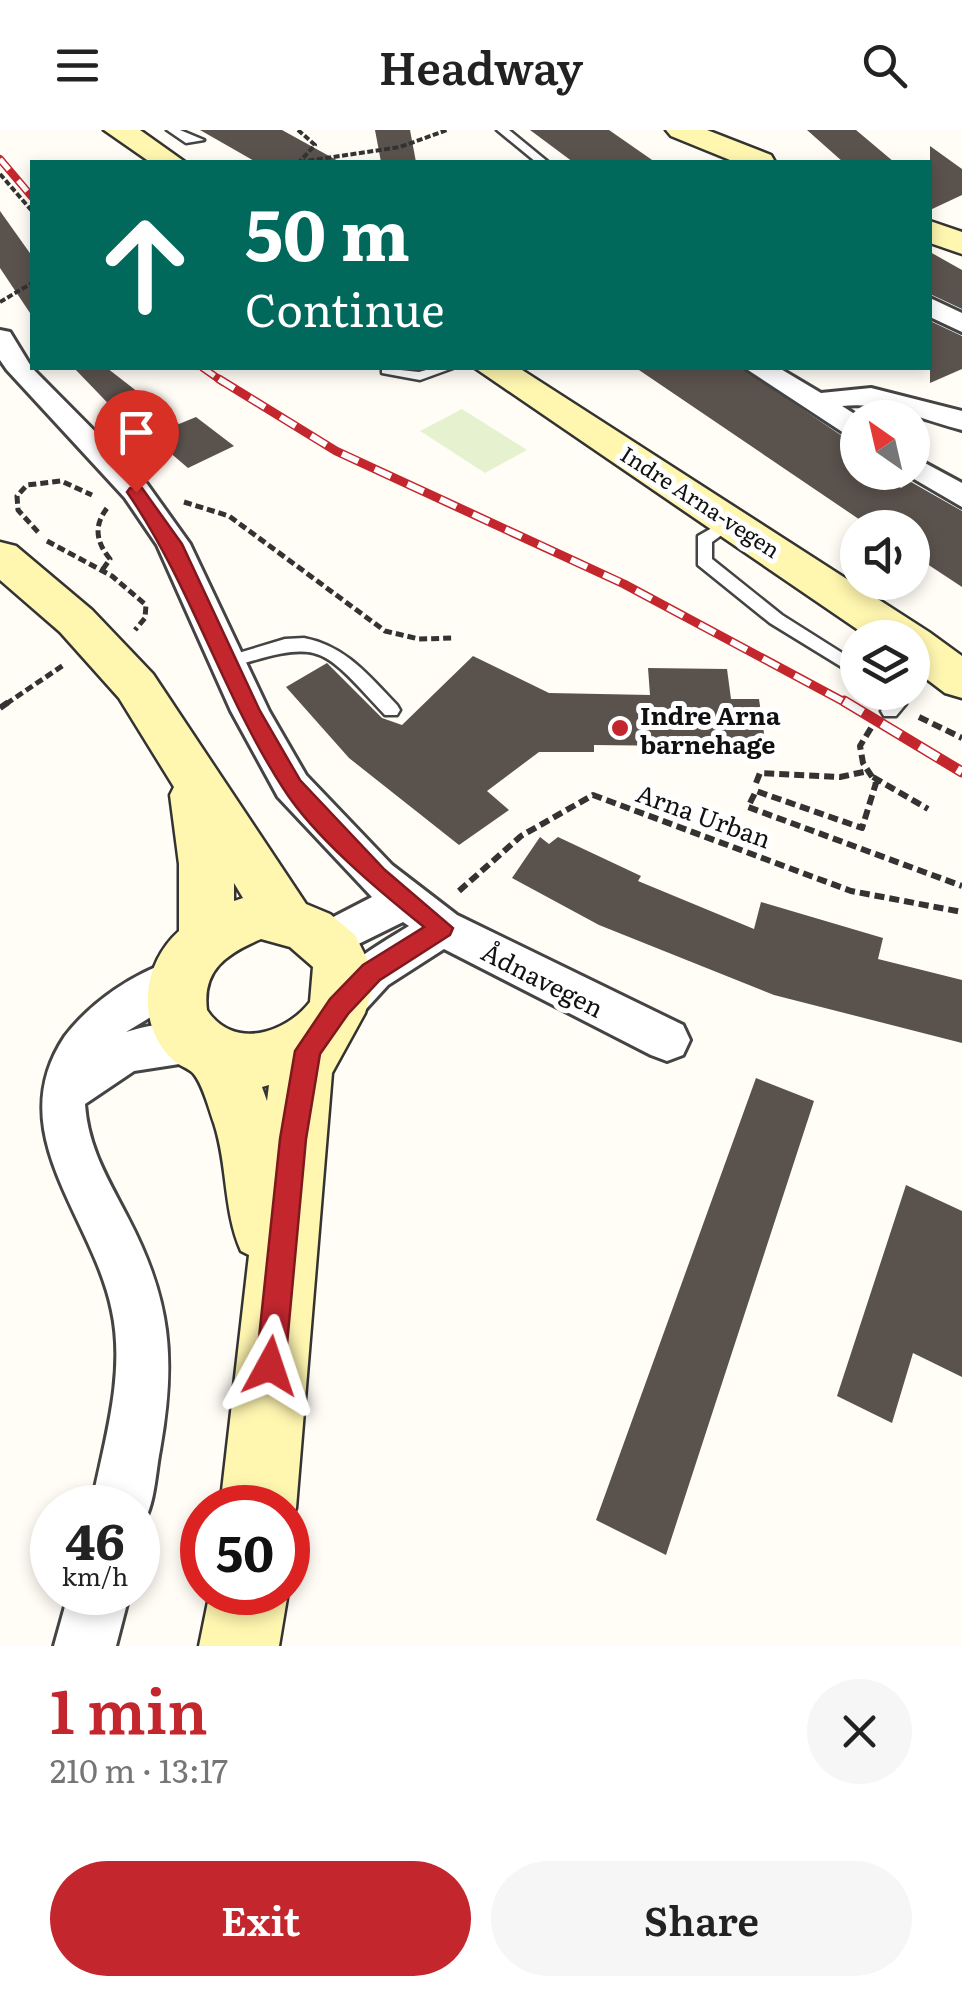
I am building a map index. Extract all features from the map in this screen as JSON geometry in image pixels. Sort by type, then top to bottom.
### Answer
[{"type":"main road","points":[[119,130],[167,160]]},
{"type":"main road","points":[[681,130],[755,160]]},
{"type":"main road","points":[[932,232],[962,244]]},
{"type":"main road","name":"Indre Arna-vegen","points":[[497,370],[733,521],[878,620]]},
{"type":"main road","points":[[0,556],[76,621],[136,686],[194,777],[306,929],[340,960],[344,982],[332,1018],[308,1051],[301,1073],[260,1485]]},
{"type":"main road","points":[[930,657],[962,681]]},
{"type":"main road","points":[[194,777],[206,864],[192,957],[174,1002],[180,1025],[208,1050],[247,1128],[260,1193],[274,1330]]},
{"type":"main road","points":[[192,957],[232,923],[258,916],[306,929]]},
{"type":"main road","points":[[208,1050],[247,1062],[276,1058],[303,1047],[332,1018]]},
{"type":"main road","points":[[239,1646],[245,1615]]},
{"type":"street","points":[[932,307],[962,324]]},
{"type":"street","name":"Ådnavegen","points":[[0,338],[18,364],[136,492],[173,544],[292,786],[403,901],[450,909],[667,1040]]},
{"type":"street","points":[[763,370],[840,418]]},
{"type":"street","points":[[818,404],[837,395],[858,395],[962,421]]},
{"type":"street","points":[[930,477],[962,497]]},
{"type":"street","points":[[306,929],[403,901]]},
{"type":"street","points":[[332,1018],[372,972],[450,909]]},
{"type":"street","points":[[124,1485],[142,1378],[140,1312],[120,1251],[67,1164],[53,1128],[53,1103],[57,1077],[102,1024],[192,957]]},
{"type":"street","points":[[53,1103],[77,1080],[113,1057],[166,1042],[208,1050]]},
{"type":"street","points":[[85,1646],[94,1615]]},
{"type":"lane","points":[[172,130],[190,141],[200,140]]},
{"type":"lane","points":[[502,130],[540,160]]},
{"type":"lane","points":[[387,370],[420,376],[440,370]]},
{"type":"lane","points":[[733,521],[704,540],[704,562],[776,619],[840,660]]},
{"type":"lane","points":[[228,662],[291,641],[319,644],[334,651],[391,710]]},
{"type":"path","points":[[298,130],[315,145],[298,160]]},
{"type":"path","points":[[313,160],[400,147],[447,130]]},
{"type":"path","points":[[0,174],[30,209]]},
{"type":"path","points":[[0,302],[30,284]]},
{"type":"path","points":[[103,569],[110,559],[98,547],[98,526],[104,510],[112,504],[61,481],[27,485],[17,496],[18,510],[48,542],[103,569],[146,605],[145,618],[134,631]]},
{"type":"path","points":[[178,501],[229,516],[384,630],[419,638],[454,638]]},
{"type":"path","points":[[0,708],[68,663]]},
{"type":"path","points":[[904,710],[962,738]]},
{"type":"path","name":"Arna Urban","points":[[872,727],[860,746],[876,782],[862,828],[756,790],[748,806],[962,886]]},
{"type":"path","name":"Arna Urban","points":[[756,783],[760,773],[870,774]]},
{"type":"path","points":[[870,774],[928,809]]},
{"type":"path","name":"Arna Urban","points":[[450,909],[484,863],[535,822],[594,795],[851,892],[962,912]]},
{"type":"green space","points":[[462,409],[527,450],[485,473],[420,431]]},
{"type":"building","points":[[200,130],[282,130],[336,160],[252,160]]},
{"type":"building","points":[[375,130],[410,130],[416,160],[381,160]]},
{"type":"building","points":[[530,130],[609,130],[652,160],[570,160]]},
{"type":"building","points":[[807,130],[856,130],[892,160],[841,160]]},
{"type":"building","points":[[930,146],[962,169],[962,195],[932,209],[932,160]]},
{"type":"building","points":[[0,211],[30,253],[30,313],[0,268]]},
{"type":"building","points":[[932,253],[962,270],[962,309],[932,295]]},
{"type":"building","points":[[932,322],[962,336],[962,369],[930,383]]},
{"type":"building","points":[[76,370],[110,370],[179,424],[196,417],[234,446],[188,468],[161,445],[152,449]]},
{"type":"building","points":[[639,370],[745,370],[840,435],[840,490],[925,490],[962,511],[962,587],[930,566],[930,510],[845,510]]},
{"type":"building","points":[[473,656],[549,693],[650,695],[648,668],[727,669],[731,699],[759,699],[766,747],[594,745],[594,752],[539,752],[487,791],[509,810],[459,845],[349,758],[286,687],[327,663],[382,718],[402,725]]},
{"type":"building","points":[[540,837],[549,844],[558,837],[641,876],[638,881],[754,929],[761,902],[883,938],[878,959],[962,980],[962,1043],[774,995],[599,925],[512,878]]},
{"type":"building","points":[[756,1078],[814,1101],[666,1555],[596,1520]]},
{"type":"building","points":[[906,1185],[962,1211],[962,1377],[913,1353],[892,1423],[837,1396]]},
{"type":"railway","points":[[0,159],[30,195]]},
{"type":"railway","points":[[206,370],[223,382]]},
{"type":"railway","points":[[219,379],[336,451],[624,584],[840,700]]},
{"type":"railway","points":[[859,710],[962,772]]},
{"type":"place","name":"Indre Arna barnehage","points":[[620,728]]},
{"type":"route","points":[[136,492],[173,544],[250,711],[292,786],[377,877],[442,928],[372,972],[339,1007],[308,1051],[301,1073],[293,1139],[270,1366]]}]
